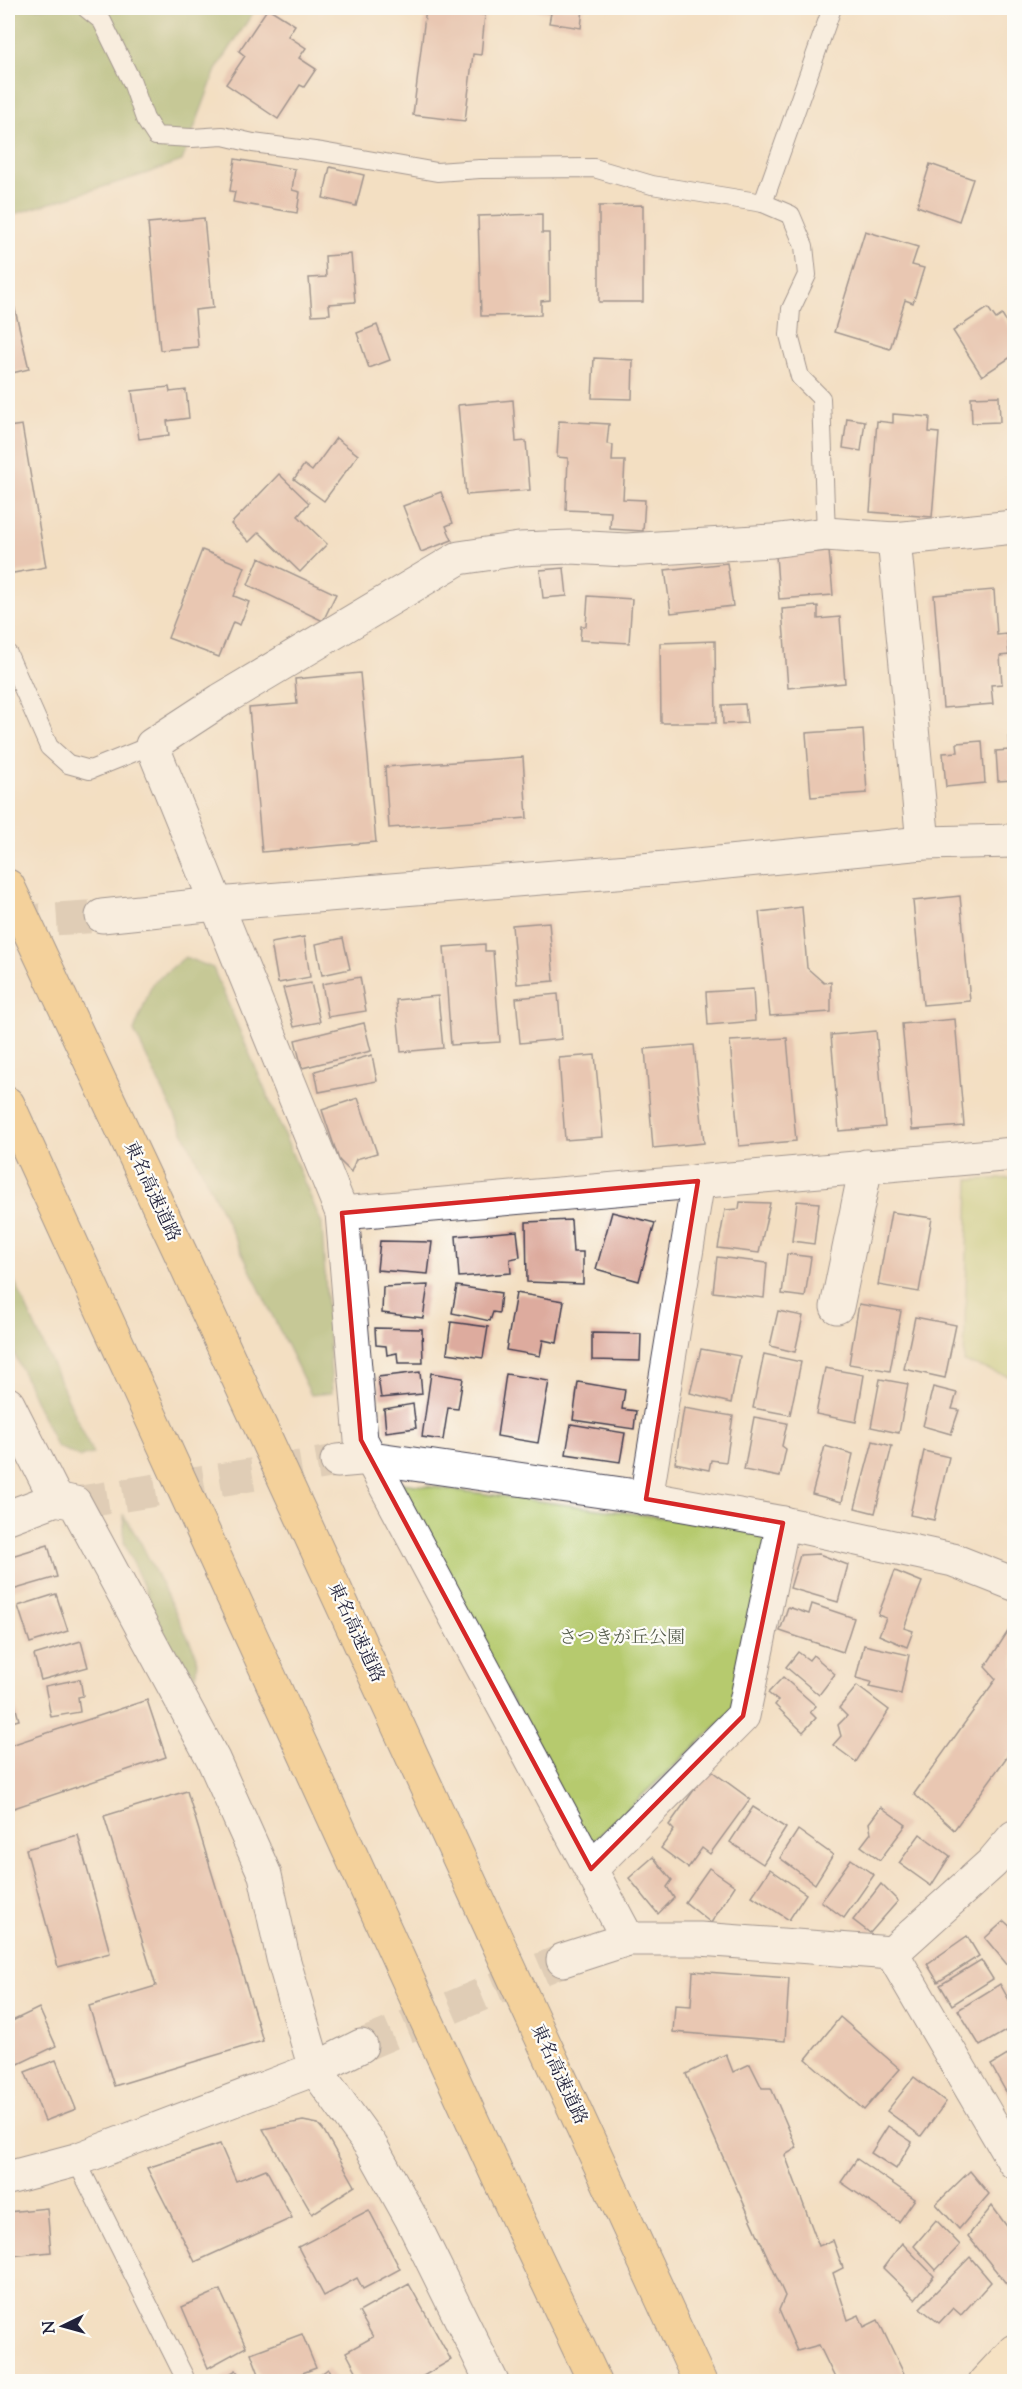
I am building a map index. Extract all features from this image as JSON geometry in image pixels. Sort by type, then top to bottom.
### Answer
[{"type":"highway","name":"東名高速道路","points":[[8,886],[180,1252],[700,2382]]},
{"type":"highway","points":[[8,1104],[499,2180],[595,2382]]},
{"type":"main road","points":[[985,2382],[1014,2351]]},
{"type":"street","points":[[628,1939],[361,1440],[342,1213],[152,745],[221,700],[459,558],[519,549],[571,547],[626,550],[772,541],[826,534],[894,539],[1014,527]]},
{"type":"street","points":[[894,539],[923,843]]},
{"type":"street","points":[[102,916],[216,904],[666,868],[923,843],[1014,841]]},
{"type":"street","points":[[342,1213],[1014,1154]]},
{"type":"street","points":[[837,1307],[866,1166]]},
{"type":"street","points":[[646,1499],[698,1180]]},
{"type":"street","points":[[8,1404],[56,1499]]},
{"type":"street","points":[[337,1461],[371,1458],[646,1499],[783,1523],[953,1560],[1014,1584]]},
{"type":"street","points":[[8,1517],[56,1499],[75,1503],[213,1759],[265,1875],[283,1958],[315,2069],[371,2146],[411,2218],[492,2382]]},
{"type":"street","points":[[591,1869],[743,1716],[783,1523]]},
{"type":"street","points":[[563,1960],[628,1939],[700,1939],[892,1953],[992,1863],[1014,1837]]},
{"type":"street","points":[[892,1953],[1014,2162]]},
{"type":"street","points":[[8,2178],[75,2160],[315,2069],[361,2046]]},
{"type":"lane","points":[[86,8],[102,21],[132,82],[145,119],[156,136],[192,138],[223,136],[253,143],[322,152],[437,172],[480,169],[594,168],[652,185],[763,203],[791,215],[804,246],[807,275],[791,309],[789,335],[800,377],[821,398],[826,534]]},
{"type":"lane","points":[[763,203],[832,8]]},
{"type":"lane","points":[[8,654],[49,747],[68,764],[90,770],[152,745]]},
{"type":"lane","points":[[75,2160],[184,2376]]},
{"type":"highlighted area","points":[[698,1181],[646,1499],[783,1523],[743,1716],[591,1869],[361,1440],[342,1213]]},
{"type":"green space","points":[[8,8],[256,8],[216,70],[182,161],[8,216]]},
{"type":"green space","points":[[185,957],[213,968],[322,1224],[332,1393],[311,1395],[134,1031],[152,984]]},
{"type":"green space","points":[[1014,1178],[1014,1378],[964,1362],[969,1180]]},
{"type":"green space","points":[[8,1267],[93,1454],[79,1457],[56,1446],[8,1340]]},
{"type":"green space","name":"さつきが丘公園","points":[[394,1482],[773,1532],[734,1710],[589,1845]]},
{"type":"green space","points":[[124,1516],[141,1543],[197,1656],[196,1677],[167,1640],[124,1542]]},
{"type":"building","points":[[268,8],[295,25],[288,36],[306,48],[299,58],[316,69],[304,87],[300,85],[278,119],[226,84],[245,56],[239,51]]},
{"type":"building","points":[[426,8],[485,15],[481,55],[473,54],[465,121],[413,115]]},
{"type":"building","points":[[521,8],[583,8],[581,28],[549,23],[551,13]]},
{"type":"building","points":[[235,159],[295,169],[292,190],[300,192],[297,213],[233,202],[235,192],[230,191]]},
{"type":"building","points":[[930,164],[973,179],[959,221],[917,206]]},
{"type":"building","points":[[330,167],[364,175],[356,206],[323,198]]},
{"type":"building","points":[[643,205],[643,302],[599,302],[599,206]]},
{"type":"building","points":[[542,214],[542,233],[549,233],[550,300],[541,301],[541,315],[481,316],[478,216]]},
{"type":"building","points":[[204,218],[213,308],[195,310],[198,347],[160,350],[148,223]]},
{"type":"building","points":[[865,231],[918,247],[912,265],[924,268],[913,303],[905,300],[890,349],[834,332]]},
{"type":"building","points":[[351,254],[355,302],[329,304],[330,314],[312,315],[309,278],[326,277],[325,256]]},
{"type":"building","points":[[8,280],[29,369],[8,374]]},
{"type":"building","points":[[988,308],[996,319],[1002,315],[1014,335],[1014,355],[982,376],[953,331]]},
{"type":"building","points":[[377,325],[390,360],[369,368],[357,333]]},
{"type":"building","points":[[594,358],[633,360],[632,399],[592,398]]},
{"type":"building","points":[[169,387],[170,392],[186,390],[189,418],[167,421],[169,435],[139,439],[132,391]]},
{"type":"building","points":[[999,396],[1000,422],[972,423],[971,397]]},
{"type":"building","points":[[513,400],[516,442],[526,441],[530,490],[466,495],[458,405]]},
{"type":"building","points":[[893,414],[930,417],[929,432],[939,433],[932,517],[870,512],[877,421],[893,423]]},
{"type":"building","points":[[847,418],[865,421],[861,451],[843,448]]},
{"type":"building","points":[[559,421],[609,424],[607,444],[613,445],[612,461],[625,461],[623,499],[645,500],[643,531],[610,529],[611,512],[566,510],[568,458],[557,457]]},
{"type":"building","points":[[22,425],[46,567],[8,574],[8,427]]},
{"type":"building","points":[[336,438],[358,455],[324,501],[294,479],[304,465],[312,471]]},
{"type":"building","points":[[279,474],[309,503],[298,516],[327,544],[300,572],[259,532],[249,542],[231,524]]},
{"type":"building","points":[[441,492],[453,523],[446,526],[452,540],[421,552],[403,506]]},
{"type":"building","points":[[202,550],[245,567],[234,596],[249,602],[240,625],[233,622],[219,657],[168,638]]},
{"type":"building","points":[[829,551],[833,595],[779,599],[776,555]]},
{"type":"building","points":[[259,558],[336,594],[323,621],[248,585]]},
{"type":"building","points":[[727,563],[733,606],[671,613],[665,570]]},
{"type":"building","points":[[564,568],[567,596],[543,598],[540,570]]},
{"type":"building","points":[[994,590],[997,635],[1007,634],[1009,655],[1000,656],[1002,684],[991,685],[993,704],[943,708],[934,595]]},
{"type":"building","points":[[588,596],[632,599],[629,643],[580,640],[581,626],[586,626]]},
{"type":"building","points":[[818,606],[818,619],[840,617],[845,683],[788,688],[782,609]]},
{"type":"building","points":[[715,641],[716,723],[661,723],[660,643]]},
{"type":"building","points":[[360,673],[376,842],[262,852],[249,708],[297,704],[295,679]]},
{"type":"building","points":[[745,704],[747,723],[723,724],[722,705]]},
{"type":"building","points":[[863,729],[867,793],[811,797],[806,733]]},
{"type":"building","points":[[1009,732],[1014,732],[1014,780],[998,781],[996,751],[1010,750]]},
{"type":"building","points":[[982,741],[985,783],[946,787],[943,753],[958,752],[957,743]]},
{"type":"building","points":[[523,757],[527,818],[389,828],[385,767]]},
{"type":"building","points":[[960,896],[970,1001],[923,1005],[913,901]]},
{"type":"building","points":[[802,907],[807,968],[824,983],[831,982],[831,1012],[770,1016],[759,912]]},
{"type":"building","points":[[549,922],[554,981],[517,984],[512,925]]},
{"type":"building","points":[[304,937],[310,977],[278,983],[271,943]]},
{"type":"building","points":[[343,938],[350,969],[322,975],[316,944]]},
{"type":"building","points":[[485,944],[485,951],[493,951],[500,1042],[451,1045],[444,947]]},
{"type":"building","points":[[360,977],[366,1011],[328,1017],[322,984]]},
{"type":"building","points":[[311,983],[320,1022],[294,1027],[283,988]]},
{"type":"building","points":[[753,989],[755,1021],[708,1025],[706,992]]},
{"type":"building","points":[[558,994],[562,1039],[520,1043],[516,998]]},
{"type":"building","points":[[438,996],[443,1048],[401,1052],[396,1000]]},
{"type":"building","points":[[955,1019],[964,1126],[912,1130],[902,1024]]},
{"type":"building","points":[[364,1023],[371,1051],[302,1068],[295,1040]]},
{"type":"building","points":[[876,1031],[885,1127],[839,1131],[831,1035]]},
{"type":"building","points":[[787,1038],[796,1141],[739,1146],[730,1041]]},
{"type":"building","points":[[694,1045],[704,1143],[653,1148],[645,1049]]},
{"type":"building","points":[[372,1055],[377,1081],[319,1092],[315,1071]]},
{"type":"building","points":[[595,1055],[603,1137],[565,1140],[559,1058]]},
{"type":"building","points":[[358,1098],[377,1153],[356,1159],[351,1172],[339,1160],[322,1110]]},
{"type":"building","points":[[797,1201],[819,1203],[814,1244],[792,1241]]},
{"type":"building","points":[[740,1202],[770,1203],[759,1253],[718,1248],[725,1210],[739,1209]]},
{"type":"building","points":[[612,1212],[655,1223],[639,1281],[596,1269]]},
{"type":"building","points":[[891,1212],[932,1218],[919,1292],[878,1285]]},
{"type":"building","points":[[571,1220],[573,1252],[583,1252],[583,1284],[527,1282],[526,1222]]},
{"type":"building","points":[[517,1231],[520,1257],[510,1259],[511,1273],[459,1277],[456,1236]]},
{"type":"building","points":[[380,1241],[432,1242],[428,1274],[377,1270]]},
{"type":"building","points":[[787,1254],[811,1257],[805,1297],[782,1294]]},
{"type":"building","points":[[717,1257],[767,1263],[764,1298],[713,1292]]},
{"type":"building","points":[[428,1285],[423,1318],[382,1313],[383,1287]]},
{"type":"building","points":[[457,1286],[501,1293],[499,1313],[493,1312],[490,1321],[452,1313]]},
{"type":"building","points":[[516,1293],[564,1301],[557,1343],[543,1340],[540,1356],[506,1350]]},
{"type":"building","points":[[859,1304],[901,1311],[890,1371],[849,1364]]},
{"type":"building","points":[[778,1311],[803,1316],[795,1352],[770,1346]]},
{"type":"building","points":[[915,1317],[956,1325],[945,1378],[904,1369]]},
{"type":"building","points":[[451,1322],[488,1327],[483,1358],[447,1353]]},
{"type":"building","points":[[375,1328],[422,1329],[423,1363],[398,1363],[397,1353],[387,1355],[386,1346],[376,1345]]},
{"type":"building","points":[[592,1333],[641,1334],[640,1361],[592,1360]]},
{"type":"building","points":[[701,1349],[740,1356],[731,1403],[690,1393]]},
{"type":"building","points":[[764,1354],[801,1362],[790,1415],[753,1408]]},
{"type":"building","points":[[825,1368],[864,1375],[856,1422],[816,1414]]},
{"type":"building","points":[[420,1372],[422,1394],[381,1398],[378,1377]]},
{"type":"building","points":[[431,1373],[463,1378],[458,1409],[448,1408],[443,1440],[422,1437]]},
{"type":"building","points":[[506,1374],[549,1381],[538,1443],[497,1436]]},
{"type":"building","points":[[880,1379],[908,1384],[899,1433],[871,1427]]},
{"type":"building","points":[[578,1382],[625,1390],[622,1409],[636,1411],[634,1429],[573,1420]]},
{"type":"building","points":[[933,1387],[957,1393],[952,1409],[959,1410],[951,1434],[923,1426]]},
{"type":"building","points":[[413,1404],[416,1428],[386,1432],[384,1409]]},
{"type":"building","points":[[684,1408],[733,1416],[726,1462],[711,1460],[709,1470],[675,1463]]},
{"type":"building","points":[[754,1417],[787,1423],[782,1446],[786,1449],[780,1477],[744,1470]]},
{"type":"building","points":[[571,1424],[625,1433],[620,1462],[566,1454]]},
{"type":"building","points":[[873,1441],[892,1446],[875,1513],[855,1508]]},
{"type":"building","points":[[825,1446],[853,1454],[842,1502],[812,1494]]},
{"type":"building","points":[[924,1451],[949,1457],[934,1520],[910,1515]]},
{"type":"building","points":[[48,1545],[57,1577],[9,1591],[8,1557]]},
{"type":"building","points":[[819,1554],[848,1565],[838,1602],[790,1588],[800,1555]]},
{"type":"building","points":[[895,1571],[922,1582],[904,1628],[913,1631],[907,1647],[879,1635],[886,1618],[878,1615]]},
{"type":"building","points":[[56,1594],[68,1631],[30,1643],[18,1606]]},
{"type":"building","points":[[812,1604],[854,1618],[843,1652],[780,1631],[788,1607],[809,1614]]},
{"type":"building","points":[[1014,1622],[1014,1747],[954,1830],[914,1794],[996,1679],[985,1667]]},
{"type":"building","points":[[81,1641],[88,1667],[41,1680],[34,1655]]},
{"type":"building","points":[[864,1645],[909,1655],[901,1694],[869,1687],[871,1682],[856,1678]]},
{"type":"building","points":[[798,1652],[809,1660],[813,1655],[835,1674],[819,1695],[786,1667]]},
{"type":"building","points":[[783,1677],[816,1706],[810,1712],[816,1718],[803,1732],[775,1705],[778,1701],[768,1693]]},
{"type":"building","points":[[80,1679],[83,1696],[78,1697],[80,1712],[51,1717],[45,1686]]},
{"type":"building","points":[[8,1680],[19,1720],[8,1723]]},
{"type":"building","points":[[857,1686],[889,1710],[856,1762],[833,1745],[841,1736],[838,1725],[847,1716],[839,1708]]},
{"type":"building","points":[[147,1700],[166,1757],[8,1810],[8,1746]]},
{"type":"building","points":[[709,1769],[750,1799],[710,1854],[702,1848],[688,1868],[661,1848],[674,1830],[669,1825]]},
{"type":"building","points":[[187,1791],[263,2041],[114,2086],[89,2006],[156,1986],[104,1816]]},
{"type":"building","points":[[753,1807],[786,1828],[763,1864],[730,1842]]},
{"type":"building","points":[[881,1807],[906,1825],[880,1860],[861,1846],[871,1833],[869,1823]]},
{"type":"building","points":[[798,1830],[833,1855],[815,1884],[780,1858]]},
{"type":"building","points":[[920,1834],[950,1856],[931,1886],[899,1863]]},
{"type":"building","points":[[78,1835],[110,1953],[58,1967],[26,1849]]},
{"type":"building","points":[[653,1857],[672,1880],[667,1887],[674,1898],[658,1914],[629,1878]]},
{"type":"building","points":[[851,1859],[874,1875],[844,1918],[821,1901]]},
{"type":"building","points":[[709,1868],[735,1886],[711,1923],[685,1902]]},
{"type":"building","points":[[770,1869],[806,1894],[789,1920],[752,1896]]},
{"type":"building","points":[[881,1884],[898,1901],[870,1933],[853,1920]]},
{"type":"building","points":[[1004,1921],[1014,1930],[1014,1973],[985,1938]]},
{"type":"building","points":[[967,1936],[979,1956],[938,1982],[927,1964]]},
{"type":"building","points":[[981,1960],[993,1979],[952,2005],[940,1985]]},
{"type":"building","points":[[693,1971],[789,1978],[785,2041],[673,2032],[675,2005],[691,2006]]},
{"type":"building","points":[[1000,1984],[1014,2009],[1014,2026],[980,2046],[958,2010]]},
{"type":"building","points":[[39,2008],[56,2046],[8,2069],[8,2023]]},
{"type":"building","points":[[840,2017],[900,2069],[864,2110],[806,2059]]},
{"type":"building","points":[[1014,2051],[1014,2106],[991,2065]]},
{"type":"building","points":[[726,2054],[733,2072],[750,2064],[762,2088],[771,2088],[797,2148],[785,2155],[819,2246],[833,2240],[843,2268],[833,2273],[848,2320],[859,2315],[864,2327],[878,2320],[908,2382],[837,2382],[819,2345],[797,2351],[779,2310],[785,2296],[686,2074]]},
{"type":"building","points":[[56,2060],[76,2109],[45,2121],[25,2072]]},
{"type":"building","points":[[914,2077],[946,2102],[921,2136],[887,2111]]},
{"type":"building","points":[[303,2121],[318,2124],[324,2131],[355,2186],[312,2214],[263,2129]]},
{"type":"building","points":[[888,2126],[912,2142],[896,2169],[871,2153]]},
{"type":"building","points":[[220,2144],[236,2181],[266,2169],[292,2218],[195,2262],[147,2168]]},
{"type":"building","points":[[857,2159],[915,2199],[899,2222],[841,2182]]},
{"type":"building","points":[[970,2171],[989,2194],[959,2229],[936,2204]]},
{"type":"building","points":[[992,2206],[1014,2236],[1014,2276],[1009,2287],[968,2236]]},
{"type":"building","points":[[47,2208],[51,2252],[11,2256],[8,2212]]},
{"type":"building","points":[[369,2210],[400,2269],[363,2289],[357,2278],[324,2296],[298,2247]]},
{"type":"building","points":[[936,2220],[960,2245],[936,2270],[914,2246]]},
{"type":"building","points":[[902,2243],[934,2276],[915,2299],[883,2268]]},
{"type":"building","points":[[970,2257],[991,2282],[961,2315],[953,2308],[939,2323],[920,2308]]},
{"type":"building","points":[[409,2284],[451,2360],[413,2382],[362,2382],[346,2352],[373,2337],[359,2312]]},
{"type":"building","points":[[220,2290],[246,2347],[208,2368],[182,2307]]},
{"type":"building","points":[[302,2334],[316,2368],[297,2375],[299,2382],[262,2382],[251,2353]]},
{"type":"building","points":[[328,2369],[338,2382],[310,2382]]},
{"type":"building","points":[[236,2370],[243,2382],[216,2382]]},
{"type":"tunnel","points":[[8,922],[102,916]]},
{"type":"tunnel","points":[[75,1503],[337,1461]]},
{"type":"tunnel","points":[[361,2046],[563,1960]]}]
